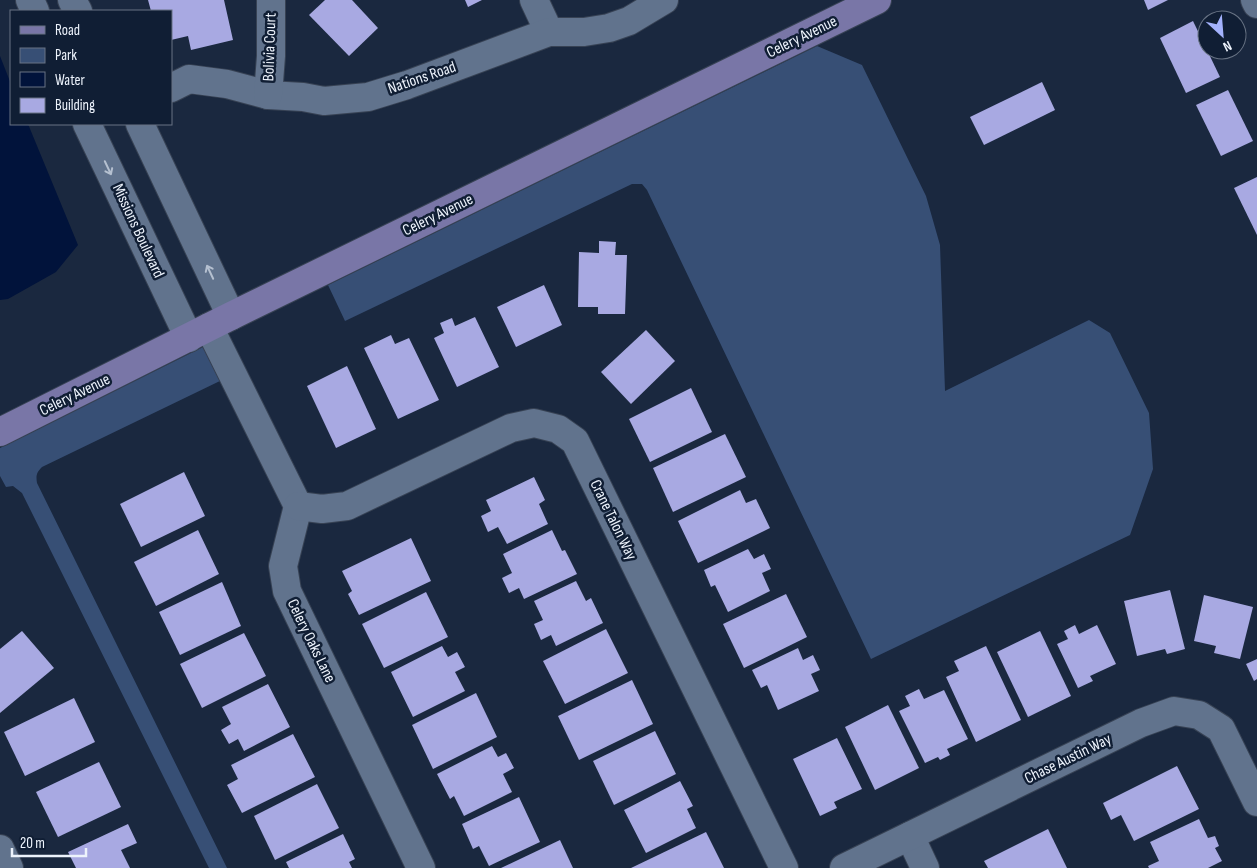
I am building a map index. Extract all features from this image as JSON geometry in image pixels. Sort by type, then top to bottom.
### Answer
[{"type":"main road","name":"Celery Avenue","points":[[0,432],[877,0]]},
{"type":"street","name":"Bolivia Court","points":[[268,95],[271,56],[271,0]]},
{"type":"street","points":[[534,0],[549,32]]},
{"type":"street","name":"Nations Road","points":[[172,88],[189,79],[227,84],[268,95],[303,97],[324,101],[368,97],[549,32],[584,32],[609,28],[629,21],[664,0]]},
{"type":"street","points":[[1255,0],[1257,4]]},
{"type":"street","name":"Missions Boulevard","points":[[88,125],[210,327]]},
{"type":"street","points":[[140,125],[210,327],[298,506]]},
{"type":"street","name":"Crane Talon Way","points":[[298,506],[322,509],[347,506],[511,428],[534,423],[558,429],[575,441],[784,868]]},
{"type":"street","name":"Celery Oaks Lane","points":[[298,506],[283,566],[287,592],[421,868]]},
{"type":"street","name":"Chase Austin Way","points":[[844,868],[1141,723],[1174,711],[1200,715],[1221,729],[1257,802]]},
{"type":"street","points":[[910,836],[925,868]]},
{"type":"street","points":[[0,849],[9,868]]},
{"type":"green space","points":[[817,46],[862,65],[926,196],[940,245],[945,391],[1089,320],[1110,333],[1149,413],[1153,469],[1130,535],[871,659],[647,190],[642,184],[632,184],[345,321],[328,285]]},
{"type":"green space","points":[[205,346],[222,380],[42,467],[38,473],[37,483],[227,868],[209,868],[22,493],[13,486],[6,487],[0,476],[0,448]]},
{"type":"water","points":[[0,56],[10,81],[10,125],[28,125],[78,245],[56,272],[8,299],[0,300]]},
{"type":"building","points":[[148,0],[224,0],[233,40],[191,50],[188,36],[172,40],[172,10],[151,10]]},
{"type":"building","points":[[325,0],[352,0],[378,28],[349,56],[309,15]]},
{"type":"building","points":[[465,0],[482,0],[468,7]]},
{"type":"building","points":[[1144,0],[1168,0],[1148,10]]},
{"type":"building","points":[[1193,21],[1197,29],[1197,60],[1212,60],[1220,77],[1186,93],[1160,38]]},
{"type":"building","points":[[1042,82],[1055,110],[984,145],[970,117]]},
{"type":"building","points":[[1228,90],[1253,141],[1221,156],[1196,105]]},
{"type":"building","points":[[1257,177],[1257,235],[1234,188]]},
{"type":"building","points":[[599,241],[616,242],[615,255],[627,255],[625,314],[598,314],[598,307],[578,307],[579,252],[599,253]]},
{"type":"building","points":[[544,285],[562,325],[516,347],[497,307]]},
{"type":"building","points":[[475,317],[499,367],[457,387],[434,338],[444,333],[440,323],[452,318],[455,326]]},
{"type":"building","points":[[646,330],[675,361],[631,404],[601,372]]},
{"type":"building","points":[[391,335],[395,344],[409,338],[439,400],[398,419],[364,348]]},
{"type":"building","points":[[347,366],[376,429],[336,448],[307,386]]},
{"type":"building","points":[[691,388],[712,432],[650,462],[629,419]]},
{"type":"building","points":[[725,434],[746,477],[673,512],[653,468]]},
{"type":"building","points":[[184,472],[205,516],[141,547],[120,504]]},
{"type":"building","points":[[534,477],[545,500],[539,504],[548,524],[507,544],[498,527],[488,532],[481,516],[491,511],[486,500]]},
{"type":"building","points":[[740,490],[746,503],[756,499],[770,528],[698,563],[678,521]]},
{"type":"building","points":[[198,530],[219,574],[156,606],[134,562]]},
{"type":"building","points":[[552,530],[562,551],[565,550],[577,574],[524,599],[519,588],[509,593],[502,578],[512,573],[503,554]]},
{"type":"building","points":[[411,538],[431,581],[359,615],[348,594],[352,591],[342,571]]},
{"type":"building","points":[[748,549],[754,559],[764,554],[771,569],[762,573],[770,591],[728,612],[715,585],[711,587],[704,570]]},
{"type":"building","points":[[576,581],[586,601],[591,598],[603,623],[556,646],[551,635],[541,640],[534,624],[543,620],[534,601]]},
{"type":"building","points":[[222,582],[241,626],[180,655],[159,612]]},
{"type":"building","points":[[1170,590],[1185,649],[1167,654],[1165,649],[1137,656],[1124,601]]},
{"type":"building","points":[[426,592],[448,637],[384,668],[362,624]]},
{"type":"building","points":[[786,594],[807,637],[744,668],[723,624]]},
{"type":"building","points":[[1204,595],[1253,607],[1240,659],[1214,653],[1216,646],[1194,641]]},
{"type":"building","points":[[1075,625],[1079,634],[1097,625],[1116,664],[1090,676],[1093,681],[1078,688],[1057,644],[1068,639],[1064,631]]},
{"type":"building","points":[[606,629],[628,673],[565,704],[543,661]]},
{"type":"building","points":[[22,631],[54,668],[0,713],[0,649]]},
{"type":"building","points":[[1040,631],[1071,696],[1028,717],[997,652]]},
{"type":"building","points":[[244,633],[266,676],[202,708],[180,664]]},
{"type":"building","points":[[442,646],[448,657],[457,652],[465,667],[455,672],[465,691],[413,717],[391,672]]},
{"type":"building","points":[[986,646],[1021,720],[976,742],[946,677],[959,671],[954,661]]},
{"type":"building","points":[[798,648],[803,660],[813,655],[820,670],[811,674],[819,691],[778,710],[767,685],[761,688],[752,670]]},
{"type":"building","points":[[1257,659],[1257,679],[1254,681],[1246,664]]},
{"type":"building","points":[[632,680],[653,724],[579,760],[558,716]]},
{"type":"building","points":[[268,684],[290,727],[244,751],[238,739],[229,744],[221,730],[231,724],[222,707]]},
{"type":"building","points":[[919,689],[924,699],[944,690],[968,739],[947,749],[950,755],[940,760],[938,757],[925,763],[899,711],[910,706],[905,696]]},
{"type":"building","points":[[476,693],[497,737],[433,769],[412,725]]},
{"type":"building","points":[[74,698],[95,742],[25,776],[4,732]]},
{"type":"building","points":[[888,705],[919,768],[875,790],[845,727]]},
{"type":"building","points":[[655,731],[676,774],[614,805],[593,761]]},
{"type":"building","points":[[293,734],[315,777],[242,813],[227,785],[238,779],[231,765]]},
{"type":"building","points":[[837,738],[862,789],[834,802],[837,808],[820,816],[793,759]]},
{"type":"building","points":[[492,746],[498,757],[506,753],[514,768],[503,774],[512,792],[464,816],[454,796],[450,799],[437,774]]},
{"type":"building","points":[[99,762],[121,807],[58,837],[36,792]]},
{"type":"building","points":[[1177,766],[1199,809],[1134,841],[1121,815],[1111,820],[1103,803]]},
{"type":"building","points":[[680,781],[693,806],[687,809],[696,828],[646,853],[624,810]]},
{"type":"building","points":[[317,784],[339,828],[275,860],[254,816]]},
{"type":"building","points":[[519,797],[540,842],[489,866],[479,846],[473,849],[462,824]]},
{"type":"building","points":[[1199,819],[1208,838],[1215,836],[1219,846],[1215,848],[1222,861],[1208,868],[1149,868],[1148,866],[1159,861],[1150,842]]},
{"type":"building","points":[[128,824],[137,843],[121,850],[130,868],[76,868],[68,852]]},
{"type":"building","points":[[1048,829],[1067,868],[988,868],[984,861]]},
{"type":"building","points":[[706,832],[724,868],[631,868]]},
{"type":"building","points":[[343,834],[355,859],[349,862],[352,868],[289,868],[286,862]]},
{"type":"building","points":[[560,840],[573,868],[501,868]]}]
